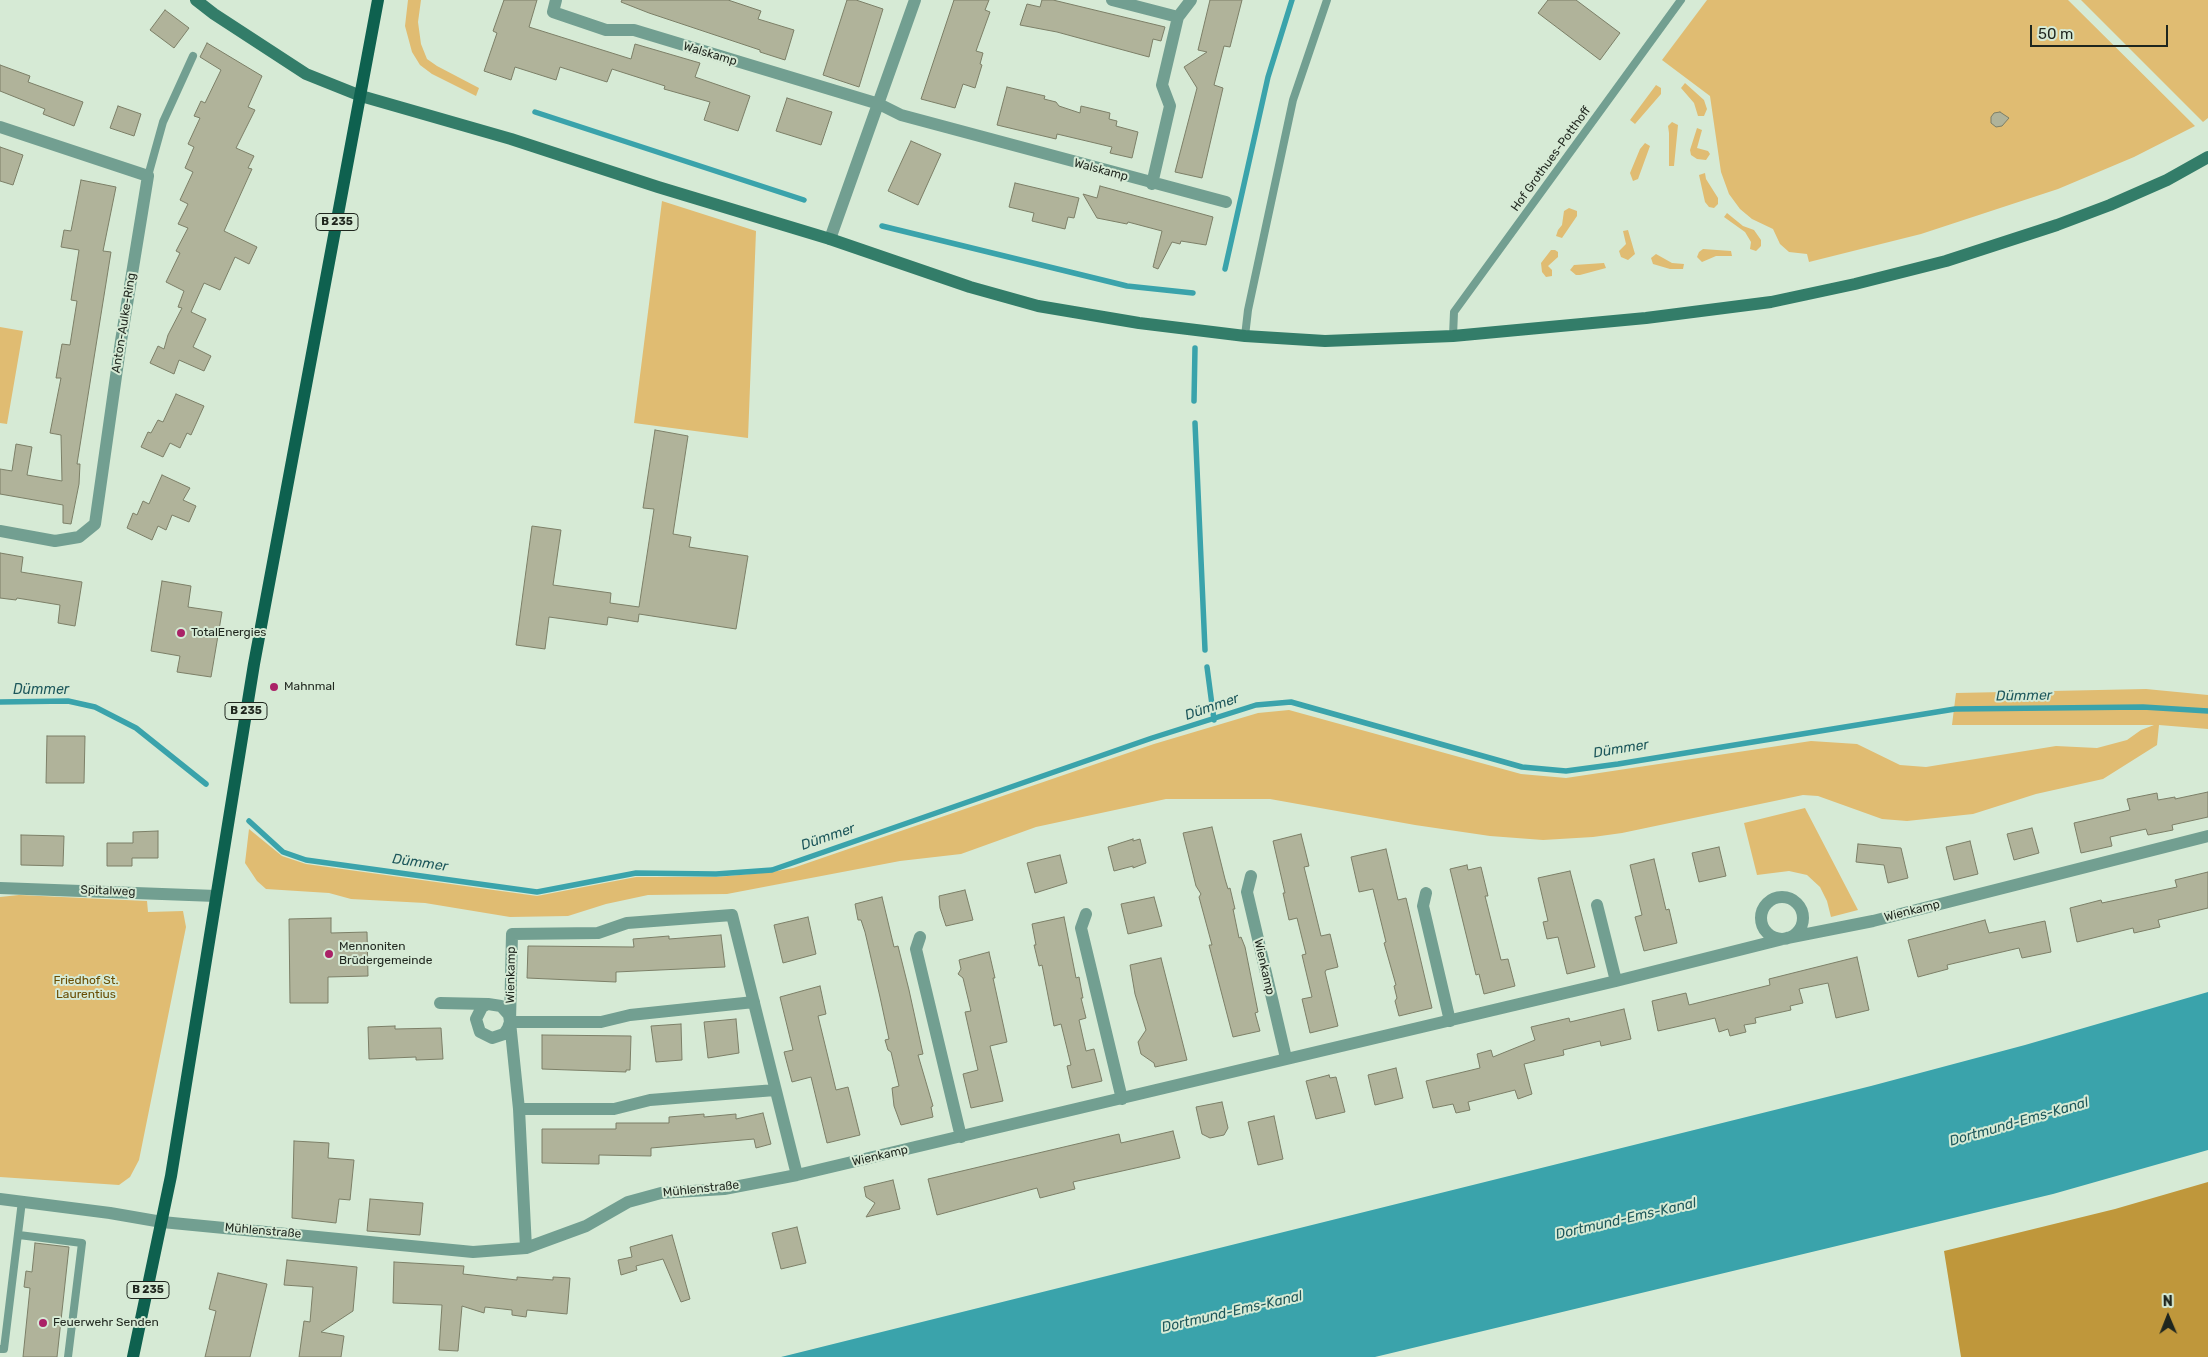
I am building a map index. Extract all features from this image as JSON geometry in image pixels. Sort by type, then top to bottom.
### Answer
[{"type":"main road","points":[[196,0],[214,14],[306,74],[361,96],[511,140],[830,239],[970,287],[1038,306],[1139,323],[1245,336],[1325,340],[1453,336],[1646,318],[1770,302],[1855,284],[1946,261],[2057,226],[2167,180],[2208,157]]},
{"type":"main road","name":"B 235","points":[[133,1357],[162,1222],[254,664],[378,0]]},
{"type":"street","name":"Walskamp","points":[[556,0],[553,12],[606,30],[634,30],[879,104],[901,115],[1152,184],[1226,202]]},
{"type":"street","points":[[830,239],[915,0]]},
{"type":"street","points":[[1112,0],[1178,17]]},
{"type":"street","points":[[1152,184],[1170,106],[1162,85],[1178,17],[1191,0]]},
{"type":"street","points":[[0,127],[148,176]]},
{"type":"street","name":"Anton-Aulke-Ring","points":[[0,531],[55,541],[79,537],[95,524],[120,349],[148,176]]},
{"type":"street","name":"Wienkamp","points":[[754,1002],[630,1015],[600,1022],[510,1022],[512,934],[598,933],[627,923],[732,915],[754,1002],[774,1090],[797,1175],[1286,1058],[1450,1021],[1787,938],[1873,922],[2208,836]]},
{"type":"street","name":"Wienkamp","points":[[1251,876],[1247,892],[1286,1058]]},
{"type":"street","name":"Spitalweg","points":[[0,888],[11,886],[216,896]]},
{"type":"street","points":[[1426,893],[1423,906],[1450,1021]]},
{"type":"street","points":[[1597,905],[1616,981]]},
{"type":"street","points":[[1086,914],[1081,928],[1122,1098]]},
{"type":"street","points":[[920,937],[916,949],[961,1137]]},
{"type":"street","name":"Wienkamp","points":[[440,1003],[488,1004]]},
{"type":"street","points":[[510,1022],[504,1034],[492,1038],[480,1032],[476,1019],[478,1013],[488,1004],[501,1006],[509,1015],[510,1022],[519,1109],[526,1248]]},
{"type":"street","points":[[519,1109],[614,1109],[650,1100],[774,1090]]},
{"type":"street","name":"Mühlenstraße","points":[[0,1199],[110,1213],[162,1222],[473,1252],[526,1248],[586,1226],[628,1202],[661,1193],[724,1189],[797,1175]]},
{"type":"lane","points":[[1245,336],[1248,310],[1293,100],[1327,0]]},
{"type":"lane","name":"Hof Grothues-Potthoff","points":[[1453,336],[1454,312],[1681,0]]},
{"type":"lane","points":[[148,176],[163,122],[193,56]]},
{"type":"lane","points":[[0,1349],[4,1349],[22,1201]]},
{"type":"lane","points":[[18,1235],[82,1243],[68,1357]]},
{"type":"green space","points":[[408,0],[421,0],[418,22],[421,44],[427,59],[479,88],[476,96],[432,74],[420,65],[412,52],[405,26]]},
{"type":"green space","points":[[1707,0],[2068,0],[2195,126],[2134,157],[2058,189],[1921,234],[1809,262],[1807,254],[1789,252],[1780,244],[1773,229],[1752,219],[1740,209],[1729,194],[1721,172],[1710,96],[1662,60]]},
{"type":"green space","points":[[2081,0],[2208,0],[2208,118],[2203,122]]},
{"type":"green space","points":[[1685,83],[1704,100],[1707,109],[1704,116],[1698,116],[1694,103],[1681,88]]},
{"type":"green space","points":[[1656,85],[1661,88],[1661,94],[1635,124],[1630,120]]},
{"type":"green space","points":[[1672,122],[1678,125],[1674,166],[1669,166],[1668,126]]},
{"type":"green space","points":[[1697,128],[1702,130],[1697,148],[1708,151],[1710,154],[1706,160],[1697,159],[1691,155],[1690,150]]},
{"type":"green space","points":[[1645,143],[1650,146],[1638,179],[1633,181],[1630,173],[1640,149]]},
{"type":"green space","points":[[1705,173],[1706,179],[1718,198],[1718,204],[1714,208],[1709,207],[1705,202],[1699,175]]},
{"type":"green space","points":[[662,201],[756,231],[748,438],[634,423]]},
{"type":"green space","points":[[1569,208],[1577,211],[1577,216],[1562,238],[1556,236],[1562,225],[1564,211]]},
{"type":"green space","points":[[1727,213],[1743,226],[1754,230],[1761,240],[1761,246],[1756,251],[1750,249],[1751,242],[1745,232],[1724,217]]},
{"type":"green space","points":[[1628,230],[1635,254],[1628,260],[1621,257],[1619,251],[1626,244],[1623,231]]},
{"type":"green space","points":[[1703,249],[1731,251],[1732,256],[1716,256],[1702,262],[1697,257]]},
{"type":"green space","points":[[1551,250],[1558,252],[1558,257],[1548,266],[1552,270],[1552,276],[1546,277],[1542,272],[1541,263]]},
{"type":"green space","points":[[1656,254],[1672,263],[1684,264],[1683,269],[1670,269],[1653,264],[1651,258]]},
{"type":"green space","points":[[1604,263],[1606,268],[1580,275],[1576,275],[1570,270],[1574,265]]},
{"type":"green space","points":[[0,327],[23,331],[7,424],[0,423]]},
{"type":"green space","points":[[2146,689],[2208,695],[2208,729],[2159,725],[2157,745],[2103,779],[2036,794],[1973,814],[1907,821],[1882,819],[1818,796],[1803,795],[1622,833],[1543,840],[1490,836],[1415,825],[1270,799],[1166,799],[1036,827],[961,854],[900,861],[727,894],[648,895],[606,904],[568,916],[510,917],[425,903],[351,899],[329,893],[266,889],[257,881],[245,863],[249,829],[282,856],[306,864],[537,896],[636,877],[717,877],[772,872],[793,868],[1154,744],[1258,713],[1289,710],[1521,774],[1566,778],[1811,741],[1857,744],[1900,765],[1926,767],[2056,746],[2097,748],[2127,740],[2141,730],[2154,725],[1952,725],[1956,693]]},
{"type":"green space","points":[[1805,808],[1858,910],[1831,917],[1827,901],[1820,887],[1807,875],[1789,871],[1757,875],[1744,823]]},
{"type":"green space","name":"Friedhof St. Laurentius","points":[[19,895],[147,901],[148,912],[183,911],[186,927],[139,1160],[130,1177],[119,1185],[0,1177],[0,897]]},
{"type":"shaded area","points":[[2208,1182],[2208,1357],[1961,1357],[1944,1251],[2115,1209]]},
{"type":"water","name":"Dortmund-Ems-Kanal","points":[[2208,992],[2208,1150],[2053,1194],[1375,1357],[781,1357],[1871,1086],[2025,1045]]},
{"type":"building","points":[[504,0],[537,0],[529,27],[631,59],[635,44],[700,63],[695,77],[750,96],[738,131],[704,120],[710,102],[664,89],[665,86],[612,69],[607,82],[560,67],[556,80],[515,67],[511,80],[484,71],[497,33],[493,31]]},
{"type":"building","points":[[622,0],[728,0],[761,11],[758,19],[794,30],[785,60],[649,13],[621,2]]},
{"type":"building","points":[[847,0],[856,0],[883,9],[859,87],[823,75]]},
{"type":"building","points":[[954,0],[989,0],[985,10],[990,12],[976,51],[983,53],[980,64],[982,65],[975,88],[963,84],[955,108],[921,99]]},
{"type":"building","points":[[1042,0],[1053,0],[1165,27],[1161,41],[1153,39],[1149,57],[1057,32],[1020,25],[1027,4],[1040,7]]},
{"type":"building","points":[[1210,0],[1242,0],[1230,47],[1224,46],[1214,85],[1223,88],[1202,178],[1175,172],[1197,88],[1184,67],[1207,52],[1198,50]]},
{"type":"building","points":[[1548,0],[1576,0],[1620,33],[1600,60],[1538,13]]},
{"type":"building","points":[[165,10],[189,28],[174,48],[150,30]]},
{"type":"building","points":[[207,43],[262,76],[248,107],[255,110],[236,148],[254,156],[248,168],[252,169],[224,231],[257,247],[249,264],[235,257],[220,290],[204,283],[191,312],[206,319],[193,347],[211,356],[204,371],[179,360],[174,374],[150,363],[158,346],[164,349],[168,335],[182,308],[178,307],[184,291],[166,282],[180,253],[176,251],[188,228],[178,224],[188,204],[180,200],[193,172],[185,168],[194,147],[188,144],[200,118],[194,116],[201,101],[205,103],[221,70],[200,57]]},
{"type":"building","points":[[0,65],[30,76],[28,82],[83,102],[74,126],[43,114],[45,109],[0,91]]},
{"type":"building","points":[[1007,87],[1045,96],[1044,99],[1056,102],[1059,106],[1080,113],[1081,106],[1110,113],[1109,119],[1117,121],[1116,126],[1138,132],[1132,158],[1110,153],[1112,147],[1057,134],[1056,139],[997,125]]},
{"type":"building","points":[[787,98],[832,112],[821,145],[776,131]]},
{"type":"building","points":[[118,106],[141,114],[134,136],[110,128]]},
{"type":"building","points":[[2000,112],[2009,118],[2002,126],[1996,127],[1991,123],[1991,117],[1994,113]]},
{"type":"building","points":[[911,141],[941,154],[918,205],[888,191]]},
{"type":"building","points":[[0,147],[23,155],[13,185],[0,181]]},
{"type":"building","points":[[81,180],[116,187],[103,251],[111,252],[77,464],[80,464],[79,484],[71,524],[63,523],[63,505],[0,494],[0,469],[12,471],[16,444],[32,447],[27,475],[62,481],[61,435],[50,433],[61,378],[56,378],[62,344],[70,345],[77,301],[71,300],[79,250],[61,247],[64,230],[71,231]]},
{"type":"building","points":[[1015,183],[1079,198],[1074,218],[1068,217],[1065,229],[1032,221],[1034,213],[1009,207]]},
{"type":"building","points":[[1100,186],[1213,217],[1206,245],[1181,241],[1180,244],[1172,242],[1158,269],[1153,267],[1162,231],[1128,222],[1127,224],[1097,218],[1083,194],[1097,198]]},
{"type":"building","points":[[176,394],[204,406],[191,435],[187,433],[180,448],[170,443],[163,457],[141,447],[148,432],[151,433],[158,420],[163,422]]},
{"type":"building","points":[[655,430],[688,436],[673,534],[691,537],[689,547],[748,556],[736,629],[639,614],[638,622],[608,617],[607,625],[549,617],[545,649],[516,645],[532,526],[561,530],[553,585],[611,593],[610,603],[639,607],[654,509],[643,508]]},
{"type":"building","points":[[162,475],[190,488],[183,500],[196,506],[189,522],[172,515],[166,530],[158,526],[152,540],[127,528],[133,513],[137,515],[143,501],[149,504]]},
{"type":"building","points":[[0,553],[23,557],[21,572],[82,582],[75,626],[58,623],[60,605],[17,598],[16,600],[0,598]]},
{"type":"building","points":[[162,581],[191,586],[188,607],[222,612],[211,677],[177,672],[180,656],[151,651]]},
{"type":"building","points":[[47,736],[85,736],[84,783],[46,783]]},
{"type":"building","points":[[2208,792],[2208,817],[2172,825],[2173,830],[2148,835],[2146,829],[2110,837],[2112,846],[2081,853],[2074,823],[2130,810],[2127,799],[2157,793],[2158,800],[2175,797],[2175,799]]},
{"type":"building","points":[[1212,827],[1225,879],[1228,889],[1230,888],[1239,938],[1241,937],[1245,947],[1258,1012],[1255,1013],[1260,1031],[1233,1037],[1209,945],[1212,945],[1199,897],[1201,894],[1196,886],[1183,833]]},
{"type":"building","points":[[2032,828],[2039,853],[2014,860],[2007,834]]},
{"type":"building","points":[[158,831],[158,858],[132,858],[132,866],[107,866],[107,843],[133,843],[133,832]]},
{"type":"building","points":[[1301,834],[1309,866],[1304,867],[1321,936],[1330,934],[1338,967],[1326,970],[1325,972],[1338,1026],[1310,1033],[1302,999],[1312,997],[1302,955],[1306,954],[1297,918],[1289,920],[1273,841]]},
{"type":"building","points":[[21,835],[64,836],[63,866],[21,865]]},
{"type":"building","points":[[1133,839],[1133,841],[1140,839],[1146,863],[1133,868],[1133,866],[1114,871],[1108,847]]},
{"type":"building","points":[[1970,841],[1978,874],[1954,880],[1946,847]]},
{"type":"building","points":[[1858,844],[1901,848],[1908,878],[1888,883],[1884,865],[1856,862]]},
{"type":"building","points":[[1719,847],[1726,876],[1699,882],[1692,853]]},
{"type":"building","points":[[1386,849],[1398,900],[1406,898],[1432,1008],[1399,1016],[1395,1001],[1397,998],[1394,986],[1396,985],[1384,943],[1386,942],[1373,889],[1359,892],[1351,857]]},
{"type":"building","points":[[1060,855],[1067,883],[1035,893],[1027,863]]},
{"type":"building","points":[[1654,859],[1666,910],[1669,909],[1677,943],[1644,951],[1635,917],[1642,915],[1630,865]]},
{"type":"building","points":[[1467,865],[1468,870],[1481,867],[1488,896],[1485,896],[1501,960],[1508,959],[1515,986],[1484,994],[1479,974],[1476,975],[1450,869]]},
{"type":"building","points":[[1570,871],[1595,967],[1567,974],[1558,937],[1547,939],[1543,922],[1548,921],[1538,878]]},
{"type":"building","points":[[2208,872],[2208,908],[2158,920],[2160,927],[2134,933],[2133,928],[2077,942],[2070,908],[2101,900],[2102,903],[2177,887],[2175,880]]},
{"type":"building","points":[[965,890],[973,920],[946,926],[940,908],[939,896]]},
{"type":"building","points":[[882,897],[894,947],[898,946],[909,990],[923,1054],[918,1055],[933,1106],[931,1107],[933,1117],[901,1125],[894,1106],[892,1088],[899,1086],[891,1052],[888,1050],[885,1040],[889,1039],[865,932],[861,920],[858,920],[855,904]]},
{"type":"building","points":[[1154,897],[1162,926],[1128,934],[1121,904]]},
{"type":"building","points":[[808,917],[816,954],[783,963],[774,925]]},
{"type":"building","points":[[1064,917],[1076,978],[1079,977],[1083,998],[1081,998],[1086,1018],[1079,1020],[1086,1051],[1094,1049],[1102,1081],[1072,1088],[1067,1066],[1071,1065],[1061,1024],[1054,1026],[1042,965],[1039,966],[1034,945],[1036,945],[1032,924]]},
{"type":"building","name":"Mennoniten Brüdergemeinde","points":[[331,918],[331,933],[367,932],[368,976],[328,977],[328,1003],[290,1003],[289,919]]},
{"type":"building","points":[[1985,920],[1989,933],[2045,921],[2051,952],[2022,958],[2019,948],[1947,965],[1948,969],[1918,977],[1908,940]]},
{"type":"building","points":[[721,935],[725,967],[616,972],[616,982],[527,978],[528,946],[634,947],[633,939],[669,936],[669,939]]},
{"type":"building","points":[[989,952],[1007,1042],[990,1046],[1003,1101],[971,1108],[963,1074],[978,1070],[965,1012],[971,1011],[963,978],[958,974],[961,969],[959,960]]},
{"type":"building","points":[[1857,957],[1869,1010],[1836,1018],[1828,983],[1799,989],[1803,1003],[1790,1006],[1791,1010],[1755,1018],[1756,1023],[1744,1025],[1746,1032],[1730,1036],[1728,1029],[1719,1032],[1715,1018],[1658,1031],[1652,1001],[1686,993],[1689,1005],[1770,985],[1769,979]]},
{"type":"building","points":[[1161,958],[1187,1060],[1155,1067],[1154,1063],[1141,1054],[1138,1042],[1146,1030],[1135,994],[1130,965]]},
{"type":"building","points":[[820,986],[826,1014],[818,1016],[836,1090],[848,1087],[860,1135],[827,1143],[811,1077],[792,1082],[784,1052],[793,1050],[780,997]]},
{"type":"building","points":[[1624,1009],[1631,1039],[1601,1046],[1600,1041],[1563,1050],[1564,1055],[1524,1064],[1532,1094],[1518,1099],[1515,1090],[1468,1102],[1470,1110],[1456,1113],[1453,1104],[1433,1108],[1426,1081],[1480,1068],[1477,1054],[1491,1050],[1493,1057],[1535,1040],[1531,1027],[1569,1018],[1570,1022]]},
{"type":"building","points":[[736,1019],[739,1053],[708,1058],[704,1022]]},
{"type":"building","points":[[681,1024],[682,1060],[656,1062],[651,1026]]},
{"type":"building","points":[[395,1026],[395,1029],[441,1028],[443,1059],[416,1060],[416,1057],[369,1059],[368,1027]]},
{"type":"building","points":[[542,1035],[631,1036],[630,1070],[626,1070],[626,1072],[542,1069]]},
{"type":"building","points":[[1396,1068],[1403,1098],[1375,1105],[1368,1075]]},
{"type":"building","points":[[1329,1075],[1330,1078],[1336,1077],[1345,1112],[1316,1119],[1306,1081]]},
{"type":"building","points":[[1222,1102],[1228,1128],[1224,1135],[1210,1138],[1202,1134],[1196,1107]]},
{"type":"building","points":[[763,1113],[771,1144],[756,1148],[754,1139],[651,1148],[651,1156],[599,1155],[599,1164],[542,1163],[542,1129],[616,1129],[616,1123],[669,1123],[669,1117],[704,1114],[704,1117],[736,1114],[736,1119]]},
{"type":"building","points":[[1274,1116],[1283,1159],[1258,1165],[1248,1122]]},
{"type":"building","points":[[1173,1131],[1180,1158],[1073,1182],[1075,1189],[1040,1198],[1037,1188],[937,1215],[928,1179],[1119,1134],[1121,1143]]},
{"type":"building","points":[[294,1141],[329,1143],[328,1158],[354,1160],[350,1200],[339,1199],[336,1223],[292,1218]]},
{"type":"building","points":[[893,1180],[900,1209],[866,1217],[875,1203],[866,1197],[864,1187]]},
{"type":"building","points":[[370,1199],[423,1203],[420,1235],[367,1231]]},
{"type":"building","points":[[797,1227],[806,1263],[781,1269],[772,1233]]},
{"type":"building","points":[[672,1235],[690,1299],[681,1302],[663,1259],[636,1266],[637,1270],[621,1275],[618,1260],[632,1257],[630,1247]]},
{"type":"building","name":"Feuerwehr Senden","points":[[35,1243],[69,1247],[57,1357],[23,1357],[30,1288],[24,1287],[26,1271],[32,1272]]},
{"type":"building","points":[[287,1260],[357,1267],[353,1311],[321,1332],[344,1336],[341,1357],[299,1357],[304,1321],[310,1322],[313,1287],[284,1285]]},
{"type":"building","points":[[394,1262],[464,1266],[463,1274],[517,1280],[517,1277],[553,1280],[553,1277],[570,1278],[567,1314],[527,1310],[526,1317],[512,1315],[512,1310],[485,1307],[484,1313],[462,1306],[458,1351],[439,1350],[442,1305],[393,1303]]},
{"type":"building","points":[[218,1273],[267,1284],[250,1357],[205,1357],[216,1311],[209,1309]]},
{"type":"waterway","points":[[1225,269],[1268,77],[1292,0]]},
{"type":"waterway","points":[[535,112],[804,200]]},
{"type":"waterway","points":[[882,226],[1127,286],[1193,293]]},
{"type":"waterway","points":[[1194,401],[1195,348]]},
{"type":"waterway","points":[[1195,423],[1205,650]]},
{"type":"waterway","points":[[1207,667],[1214,720]]},
{"type":"waterway","name":"Dümmer","points":[[0,702],[68,701],[95,707],[136,728],[206,784]]},
{"type":"waterway","name":"Dümmer","points":[[249,821],[283,852],[306,860],[537,892],[636,873],[716,874],[772,870],[1152,738],[1256,705],[1291,702],[1522,767],[1566,771],[1955,709],[2143,707],[2208,711]]},
{"type":"place","name":"TotalEnergies","points":[[181,633]]},
{"type":"place","name":"Mahnmal","points":[[274,687]]},
{"type":"place","name":"Mennoniten Brüdergemeinde","points":[[329,954]]},
{"type":"place","name":"Feuerwehr Senden","points":[[43,1323]]}]
